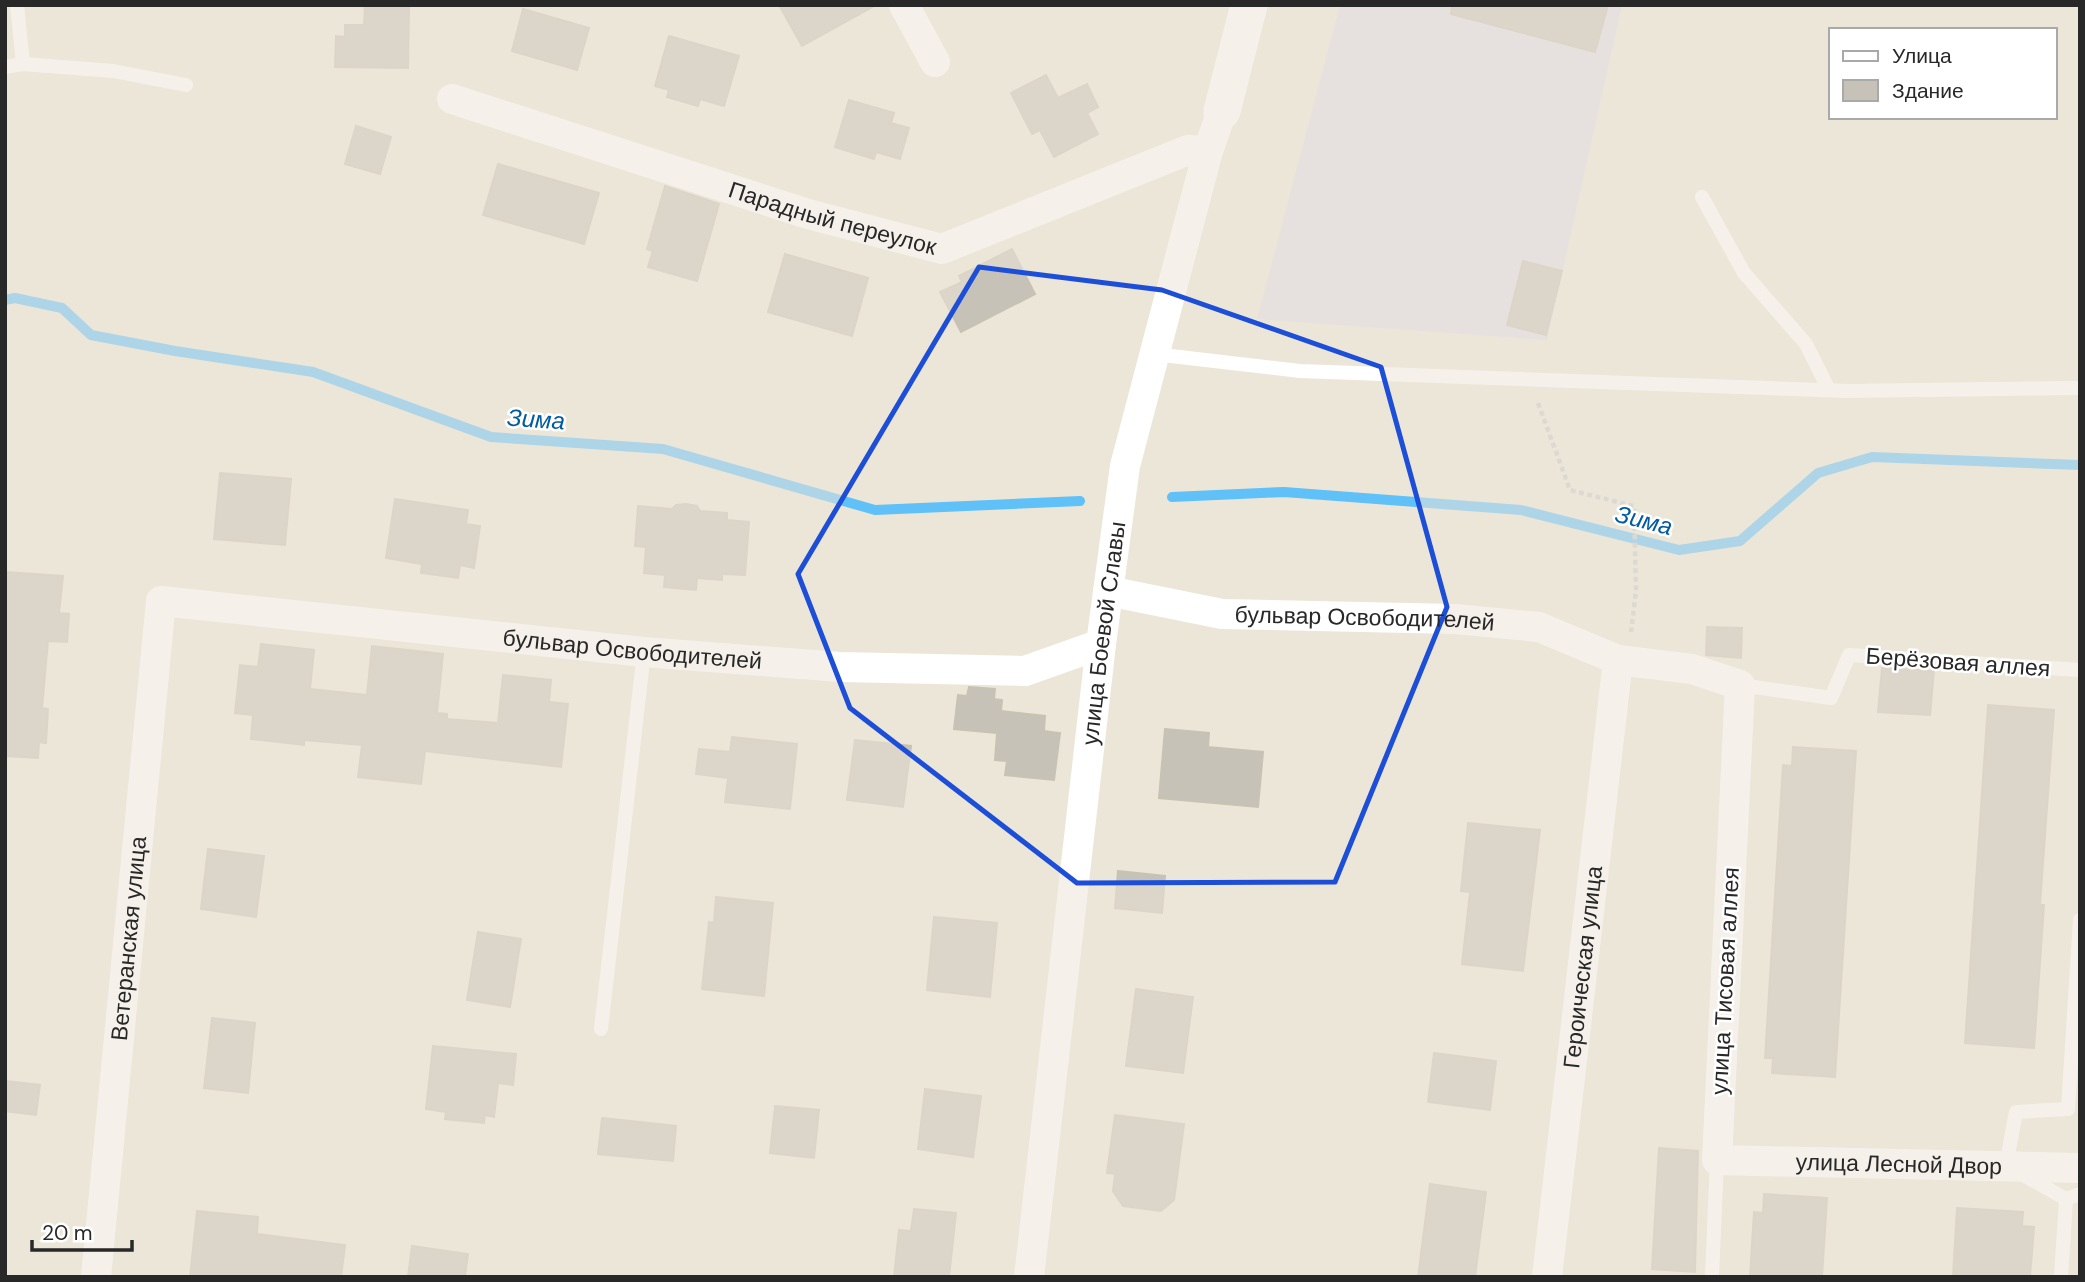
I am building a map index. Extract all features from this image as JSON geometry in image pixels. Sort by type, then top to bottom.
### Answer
[{"type":"street","points":[[904,5],[935,62]]},
{"type":"street","name":"улица Боевой Славы","points":[[1029,1277],[1101,644],[1125,466],[1249,5]]},
{"type":"street","name":"Парадный переулок","points":[[452,99],[808,214],[942,249],[1188,150],[1208,151]]},
{"type":"street","name":"бульвар Освободителей","points":[[1108,591],[1222,614],[1455,619],[1539,627],[1623,660],[1692,669],[1740,685]]},
{"type":"street","name":"бульвар Освободителей","points":[[161,601],[643,652],[840,667],[1024,671],[1101,644]]},
{"type":"street","name":"Ветеранская улица","points":[[96,1277],[161,601]]},
{"type":"street","name":"Героическая улица","points":[[1547,1277],[1623,660]]},
{"type":"street","name":"улица Тисовая аллея","points":[[1717,1160],[1740,685]]},
{"type":"street","name":"улица Лесной Двор","points":[[1717,1160],[2080,1168]]},
{"type":"lane","points":[[17,5],[23,64]]},
{"type":"lane","points":[[5,67],[23,64],[113,71],[186,85]]},
{"type":"lane","points":[[1702,197],[1744,273],[1806,344],[1829,390]]},
{"type":"lane","points":[[1154,354],[1300,371],[1829,390],[2080,388]]},
{"type":"lane","points":[[601,1029],[643,652]]},
{"type":"lane","name":"Берёзовая аллея","points":[[1740,685],[1831,698],[1849,655],[2080,670]]},
{"type":"lane","points":[[2061,1277],[2073,1196],[2006,1165],[2016,1112],[2074,1109],[2080,920]]},
{"type":"lane","name":"улица Тисовая аллея","points":[[1712,1277],[1717,1160]]},
{"type":"path","points":[[1530,379],[1570,490],[1634,506],[1636,591],[1623,660]]},
{"type":"highlighted area","points":[[979,267],[1162,290],[1381,367],[1447,607],[1335,882],[1077,883],[850,708],[798,574]]},
{"type":"shaded area","points":[[1340,5],[1622,5],[1547,340],[1257,319]]},
{"type":"building","points":[[365,5],[409,6],[408,68],[335,67],[336,36],[345,37],[345,25],[364,25]]},
{"type":"building","points":[[779,5],[876,5],[802,46]]},
{"type":"building","points":[[1452,5],[1608,5],[1595,52],[1451,14]]},
{"type":"building","points":[[523,9],[589,28],[577,70],[512,51]]},
{"type":"building","points":[[669,36],[739,56],[724,106],[700,99],[698,106],[667,97],[669,90],[655,86]]},
{"type":"building","points":[[1046,75],[1058,98],[1087,84],[1098,107],[1087,113],[1098,134],[1054,157],[1040,130],[1032,134],[1011,93]]},
{"type":"building","points":[[849,100],[894,113],[891,123],[909,128],[900,159],[876,152],[874,159],[835,147]]},
{"type":"building","points":[[356,126],[391,137],[380,174],[345,164]]},
{"type":"building","points":[[498,164],[599,193],[584,244],[483,215]]},
{"type":"building","points":[[665,186],[719,204],[697,281],[648,267],[653,251],[647,249]]},
{"type":"building","points":[[1012,249],[1035,294],[961,332],[940,292],[962,282],[959,276]]},
{"type":"building","points":[[785,254],[868,278],[852,336],[768,312]]},
{"type":"building","points":[[1523,261],[1562,271],[1546,335],[1507,325]]},
{"type":"building","points":[[220,473],[291,479],[285,545],[214,539]]},
{"type":"building","points":[[395,499],[468,510],[466,524],[480,526],[474,568],[460,565],[458,578],[421,573],[422,564],[386,558]]},
{"type":"building","points":[[676,505],[697,506],[700,511],[727,513],[727,520],[749,522],[745,575],[722,574],[722,580],[697,578],[696,590],[664,587],[665,575],[644,573],[646,547],[635,546],[638,506],[672,509]]},
{"type":"building","points":[[5,572],[63,576],[59,613],[69,614],[67,642],[48,641],[42,708],[48,709],[46,743],[39,742],[38,758],[5,756]]},
{"type":"building","points":[[1707,627],[1742,628],[1741,658],[1706,655]]},
{"type":"building","points":[[261,644],[314,650],[310,689],[367,695],[372,646],[443,654],[437,713],[447,714],[447,719],[498,723],[503,675],[551,680],[549,702],[568,704],[561,767],[425,751],[421,784],[358,777],[362,745],[304,740],[304,745],[251,739],[253,715],[235,713],[240,665],[258,667]]},
{"type":"building","points":[[1882,668],[1934,671],[1930,715],[1878,712]]},
{"type":"building","points":[[969,687],[995,689],[994,699],[1002,700],[1001,711],[1045,716],[1044,731],[1060,733],[1054,780],[1005,775],[1007,761],[995,760],[997,733],[954,729],[958,695],[967,696]]},
{"type":"building","points":[[1988,705],[2054,710],[2040,905],[2044,905],[2034,1048],[1965,1043]]},
{"type":"building","points":[[1165,729],[1209,733],[1208,747],[1263,752],[1258,807],[1159,798]]},
{"type":"building","points":[[732,737],[797,744],[790,809],[725,802],[728,778],[696,774],[699,749],[730,752]]},
{"type":"building","points":[[855,740],[911,746],[903,807],[847,800]]},
{"type":"building","points":[[1793,747],[1856,751],[1835,1077],[1772,1073],[1773,1058],[1765,1058],[1783,765],[1792,766]]},
{"type":"building","points":[[1468,823],[1540,830],[1523,971],[1462,964],[1470,892],[1461,891]]},
{"type":"building","points":[[208,849],[264,856],[256,917],[201,909]]},
{"type":"building","points":[[1118,871],[1165,876],[1162,913],[1115,908]]},
{"type":"building","points":[[716,897],[773,903],[764,996],[702,989],[709,922],[714,923]]},
{"type":"building","points":[[934,917],[997,923],[990,997],[927,990]]},
{"type":"building","points":[[478,932],[521,939],[510,1007],[467,1000]]},
{"type":"building","points":[[1136,989],[1193,997],[1183,1073],[1126,1066]]},
{"type":"building","points":[[212,1018],[255,1023],[248,1093],[204,1088]]},
{"type":"building","points":[[433,1046],[516,1054],[513,1085],[498,1083],[494,1117],[485,1115],[484,1123],[445,1119],[446,1112],[426,1109]]},
{"type":"building","points":[[1434,1053],[1496,1061],[1490,1110],[1428,1102]]},
{"type":"building","points":[[5,1081],[40,1085],[36,1115],[5,1111]]},
{"type":"building","points":[[925,1089],[981,1096],[973,1157],[918,1149]]},
{"type":"building","points":[[775,1106],[819,1110],[814,1158],[770,1153]]},
{"type":"building","points":[[1115,1115],[1184,1124],[1174,1200],[1161,1211],[1123,1206],[1113,1191],[1115,1174],[1107,1173]]},
{"type":"building","points":[[602,1118],[676,1126],[673,1161],[598,1154]]},
{"type":"building","points":[[1659,1148],[1698,1151],[1695,1272],[1652,1269]]},
{"type":"building","points":[[1430,1184],[1486,1192],[1475,1277],[1418,1277]]},
{"type":"building","points":[[1764,1194],[1827,1198],[1822,1277],[1750,1277],[1754,1212],[1763,1213]]},
{"type":"building","points":[[1957,1208],[2023,1212],[2022,1226],[2034,1227],[2030,1277],[1953,1277]]},
{"type":"building","points":[[914,1209],[956,1213],[949,1277],[894,1277],[899,1230],[911,1231]]},
{"type":"building","points":[[197,1211],[258,1217],[257,1234],[345,1245],[341,1277],[190,1277]]},
{"type":"building","points":[[412,1246],[468,1254],[465,1277],[408,1277]]},
{"type":"waterway","name":"Зима","points":[[5,300],[15,298],[62,308],[91,335],[313,372],[491,437],[663,449],[875,510],[1080,501]]},
{"type":"waterway","name":"Зима","points":[[1172,497],[1284,492],[1521,510],[1679,550],[1740,541],[1818,473],[1872,457],[2080,465]]}]
